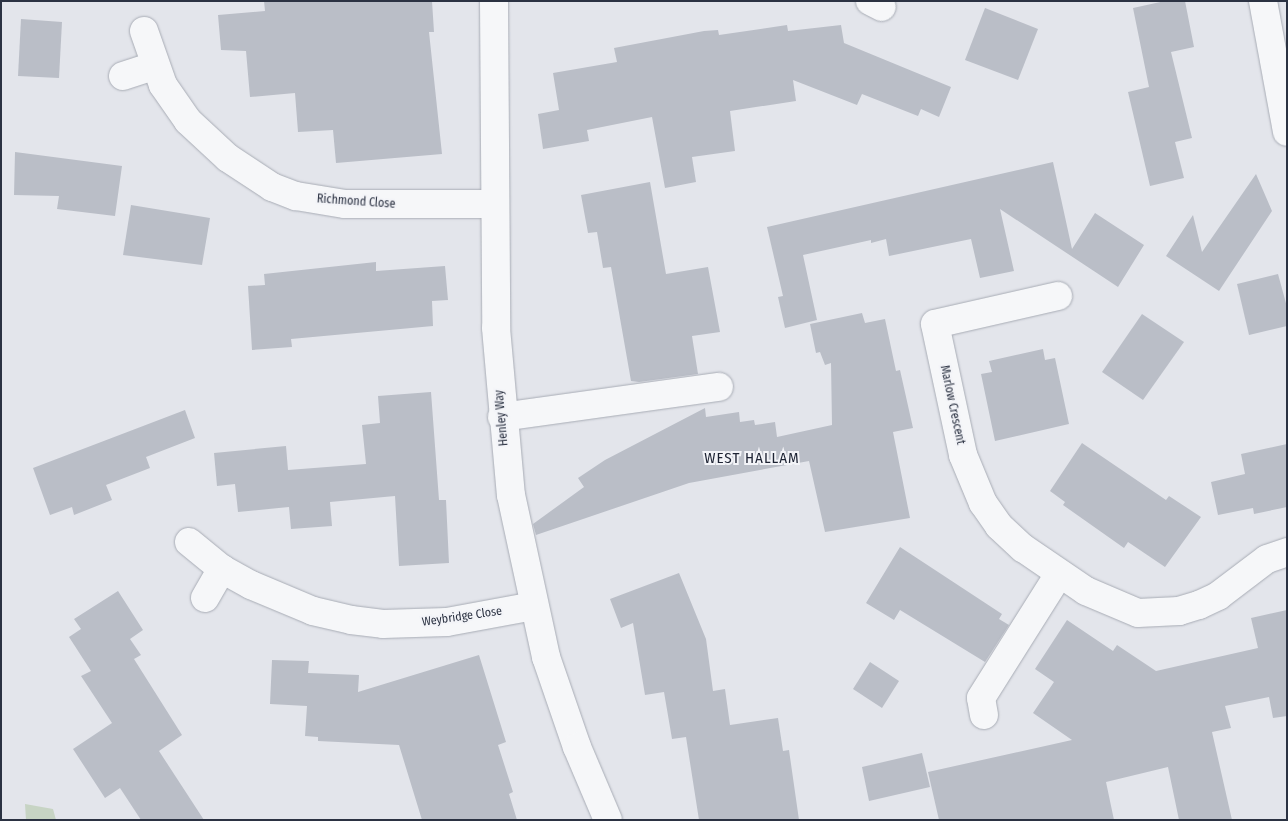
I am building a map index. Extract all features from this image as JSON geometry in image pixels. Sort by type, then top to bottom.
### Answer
[{"type":"street","name":"Henley Way","points":[[494,1],[496,328],[502,417],[511,495],[533,606],[560,701],[608,820]]},
{"type":"street","points":[[1263,1],[1287,132]]},
{"type":"street","name":"Richmond Close","points":[[144,32],[154,66],[173,101],[206,140],[272,187],[296,196],[346,204],[494,204]]},
{"type":"street","points":[[123,76],[154,66]]},
{"type":"street","name":"Marlow Crescent","points":[[1058,296],[935,324],[963,454],[983,503],[999,526],[1023,548],[1059,574],[1118,607],[1138,613],[1160,613],[1192,607],[1218,596],[1267,559],[1287,552]]},
{"type":"street","points":[[502,417],[719,387]]},
{"type":"street","name":"Weybridge Close","points":[[189,542],[222,569],[283,600],[351,620],[383,624],[447,622],[533,606]]},
{"type":"street","points":[[205,598],[222,569]]},
{"type":"street","points":[[984,715],[981,698],[1059,574]]},
{"type":"green space","points":[[25,804],[53,809],[56,820],[26,820]]},
{"type":"building","points":[[264,1],[432,1],[434,32],[429,32],[442,154],[336,163],[333,130],[298,132],[295,93],[250,97],[246,51],[221,50],[218,15],[265,11]]},
{"type":"building","points":[[1165,1],[1185,1],[1194,47],[1171,52],[1192,138],[1175,142],[1184,178],[1150,186],[1128,92],[1149,87],[1133,8]]},
{"type":"building","points":[[985,8],[1038,29],[1018,80],[965,60]]},
{"type":"building","points":[[21,19],[62,22],[59,78],[18,76]]},
{"type":"building","points":[[787,25],[788,31],[841,25],[844,43],[951,87],[939,117],[921,109],[918,116],[862,94],[857,105],[793,80],[796,101],[730,111],[735,151],[692,157],[696,182],[665,188],[652,117],[587,130],[589,141],[543,149],[538,114],[559,110],[553,73],[617,62],[614,48],[704,31],[718,30],[719,35]]},
{"type":"building","points":[[15,152],[122,166],[115,216],[57,209],[59,196],[14,195]]},
{"type":"building","points":[[1053,162],[1072,249],[1095,213],[1144,245],[1118,287],[1000,209],[1014,271],[980,278],[971,239],[889,256],[886,239],[871,243],[871,240],[803,255],[817,320],[785,328],[778,297],[783,296],[767,227]]},
{"type":"building","points":[[1256,174],[1272,211],[1219,291],[1166,256],[1193,215],[1202,252]]},
{"type":"building","points":[[650,182],[666,274],[708,267],[720,332],[692,336],[698,374],[639,382],[631,381],[611,267],[603,268],[597,232],[588,233],[581,195]]},
{"type":"building","points":[[131,205],[210,218],[202,265],[123,255]]},
{"type":"building","points":[[376,262],[376,271],[445,266],[448,300],[432,301],[433,326],[291,339],[292,347],[252,350],[248,286],[265,285],[264,274]]},
{"type":"building","points":[[1278,274],[1287,307],[1287,326],[1249,335],[1237,284]]},
{"type":"building","points":[[862,313],[865,323],[885,319],[896,371],[900,370],[913,428],[893,432],[910,518],[825,532],[809,461],[689,483],[536,535],[533,524],[584,487],[578,478],[605,460],[705,408],[706,417],[739,412],[740,422],[754,420],[755,425],[775,422],[777,437],[832,425],[831,363],[825,365],[820,352],[816,353],[810,324]]},
{"type":"building","points":[[1142,314],[1184,342],[1143,400],[1102,372]]},
{"type":"building","points":[[1043,349],[1045,360],[1055,358],[1069,424],[995,441],[981,374],[992,372],[989,361]]},
{"type":"building","points":[[431,392],[439,500],[446,500],[449,563],[399,566],[395,496],[330,502],[332,526],[291,529],[289,507],[238,512],[235,484],[217,486],[214,453],[286,446],[288,470],[366,464],[362,425],[380,423],[378,396]]},
{"type":"building","points":[[185,410],[195,438],[146,457],[150,468],[106,485],[112,500],[74,515],[72,507],[50,515],[33,468]]},
{"type":"building","points":[[1082,443],[1166,500],[1169,496],[1201,517],[1165,567],[1128,542],[1124,548],[1063,505],[1065,502],[1050,491]]},
{"type":"building","points":[[1287,444],[1287,507],[1254,514],[1253,508],[1218,515],[1211,482],[1245,474],[1241,454]]},
{"type":"building","points":[[900,547],[1002,614],[999,619],[1009,625],[985,662],[900,610],[894,620],[866,603]]},
{"type":"building","points":[[679,573],[706,639],[713,691],[725,689],[730,725],[778,718],[783,751],[789,750],[799,820],[699,820],[686,737],[672,739],[664,692],[645,695],[633,623],[621,628],[610,599]]},
{"type":"building","points":[[118,591],[143,630],[130,639],[141,655],[134,659],[182,735],[159,751],[204,820],[141,820],[120,788],[105,798],[73,749],[112,723],[81,676],[91,671],[69,637],[81,629],[74,619]]},
{"type":"building","points":[[1287,610],[1287,716],[1273,718],[1269,697],[1225,706],[1231,728],[1212,732],[1232,820],[1179,820],[1168,767],[1106,782],[1114,820],[939,820],[928,772],[1072,740],[1033,713],[1054,682],[1035,669],[1067,620],[1113,651],[1117,645],[1156,671],[1258,648],[1251,618]]},
{"type":"building","points":[[479,655],[506,742],[498,745],[513,792],[509,794],[517,820],[422,820],[399,745],[318,741],[318,737],[305,736],[307,706],[270,704],[272,660],[309,661],[308,673],[359,675],[358,692]]},
{"type":"building","points":[[870,662],[899,681],[882,708],[853,689]]},
{"type":"building","points":[[922,753],[930,787],[869,801],[862,767]]},
{"type":"district","name":"WEST HALLAM","points":[[752,459]]}]
